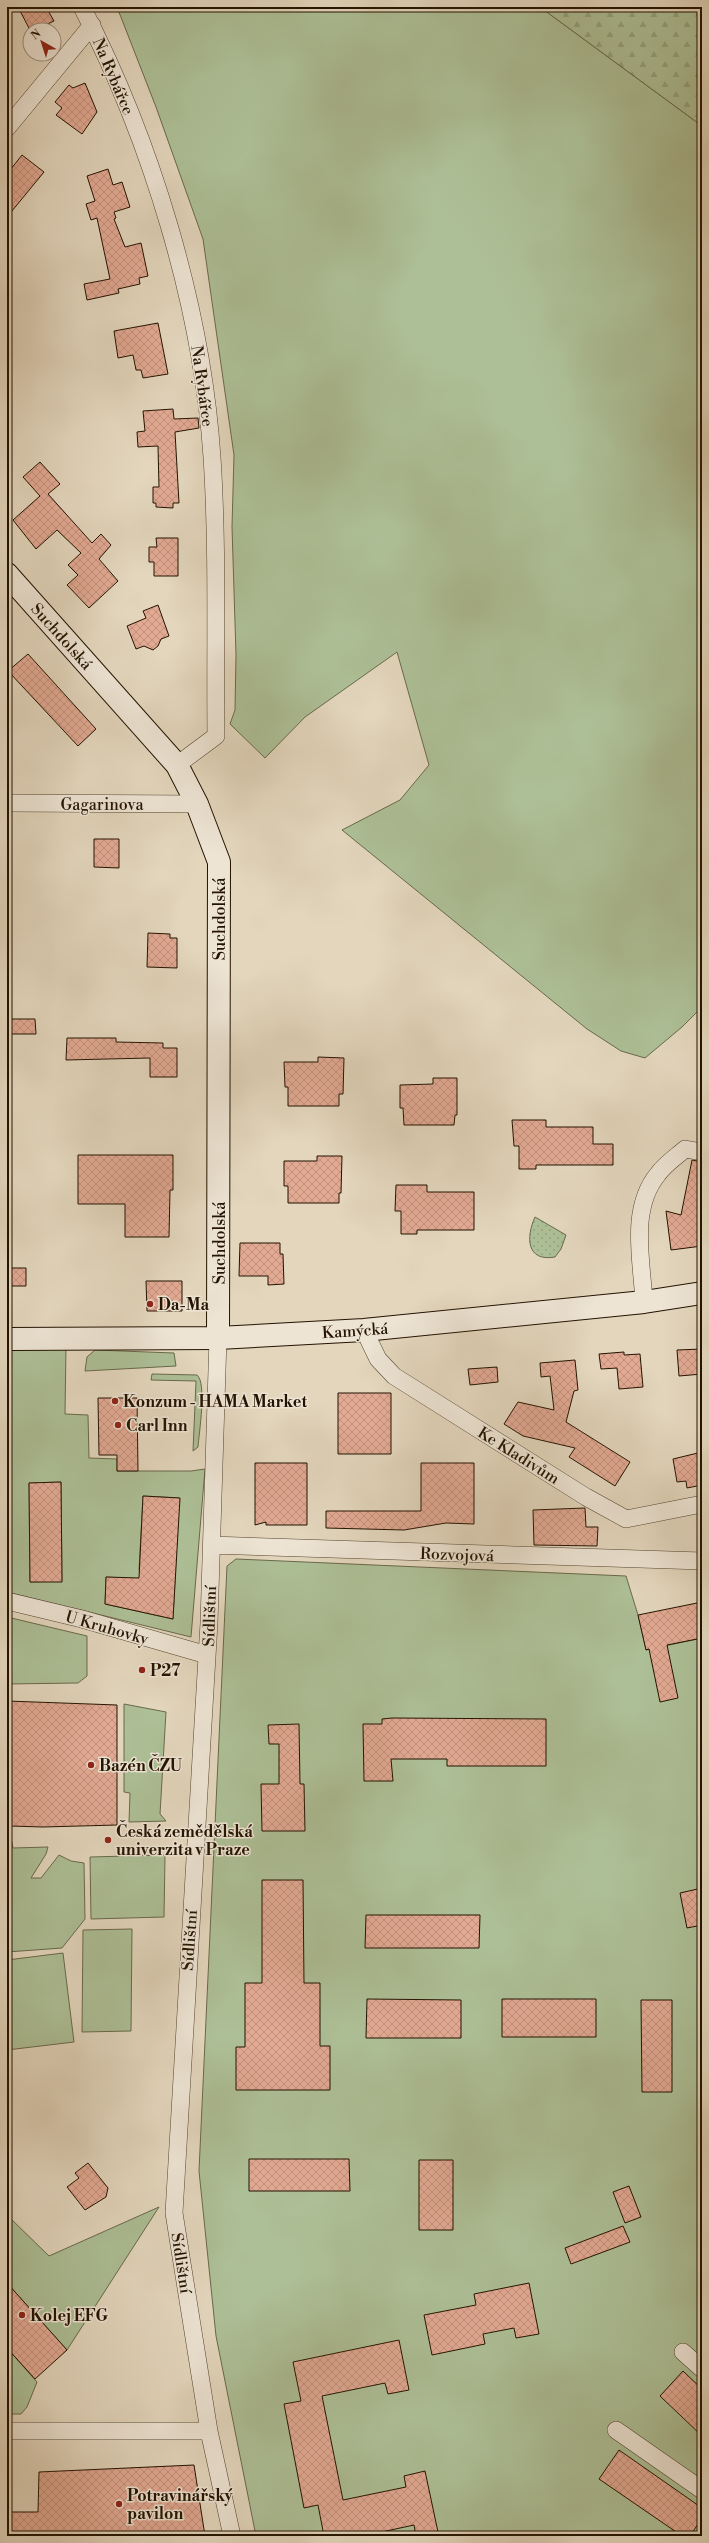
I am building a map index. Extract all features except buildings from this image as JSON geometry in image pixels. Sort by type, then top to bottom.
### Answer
[{"type":"street","name":"Na Rybářce","points":[[82,7],[92,25],[151,164],[199,348],[212,456],[216,736],[177,765]]},
{"type":"street","points":[[7,128],[92,25]]},
{"type":"street","name":"Suchdolská","points":[[7,574],[177,765],[197,804],[219,862],[218,1338]]},
{"type":"street","name":"Gagarinova","points":[[7,803],[197,804]]},
{"type":"street","points":[[644,1302],[639,1241],[643,1202],[657,1174],[685,1149],[702,1152]]},
{"type":"street","name":"Kamýcká","points":[[7,1339],[218,1338],[364,1330],[644,1302],[702,1293]]},
{"type":"street","name":"Ke Kladivům","points":[[364,1330],[378,1359],[394,1376],[579,1493],[626,1519],[702,1504]]},
{"type":"street","name":"Sídlištní","points":[[218,1338],[207,1655],[174,2213],[209,2431],[232,2536]]},
{"type":"street","name":"Rozvojová","points":[[211,1545],[702,1561]]},
{"type":"street","name":"U Kruhovky","points":[[7,1601],[82,1619],[207,1655]]},
{"type":"street","points":[[683,2352],[702,2369]]},
{"type":"street","points":[[616,2430],[702,2490]]},
{"type":"street","points":[[7,2431],[209,2431]]},
{"type":"green space","points":[[117,7],[540,7],[702,126],[702,1007],[682,1027],[645,1058],[621,1051],[587,1029],[342,830],[400,800],[429,765],[397,652],[305,717],[265,758],[230,724],[235,710],[236,655],[232,527],[234,455],[203,239],[156,107]]},
{"type":"green space","points":[[540,7],[702,7],[702,126]]},
{"type":"green space","points":[[535,1217],[566,1235],[561,1249],[555,1257],[545,1258],[538,1256],[531,1246],[530,1232]]},
{"type":"green space","points":[[7,1347],[66,1347],[65,1414],[88,1415],[89,1458],[117,1459],[117,1471],[191,1471],[205,1469],[191,1637],[7,1592]],"holes":[[[61,1482],[62,1581],[30,1582],[29,1483]],[[143,1496],[179,1498],[173,1619],[105,1604],[106,1577],[143,1579],[143,1571],[139,1570]]]},
{"type":"green space","points":[[95,1350],[174,1353],[176,1366],[85,1371],[87,1357]]},
{"type":"green space","points":[[152,1374],[197,1375],[200,1380],[202,1388],[201,1420],[198,1447],[193,1451],[196,1381],[151,1380]]},
{"type":"green space","points":[[236,1559],[626,1576],[638,1615],[646,1650],[702,1638],[702,2536],[256,2536],[216,2336],[199,2171],[227,1566]]},
{"type":"green space","points":[[7,1617],[87,1636],[87,1676],[78,1683],[7,1684]]},
{"type":"green space","points":[[124,1704],[166,1712],[160,1814],[166,1821],[129,1822],[130,1793],[124,1792]]},
{"type":"green space","points":[[7,1838],[11,1838],[13,1848],[48,1847],[46,1854],[31,1878],[41,1878],[59,1855],[71,1861],[84,1863],[85,1919],[62,1948],[7,1952]]},
{"type":"green space","points":[[165,1855],[164,1917],[91,1919],[90,1857]]},
{"type":"green space","points":[[132,1929],[131,2031],[82,2032],[83,1930]]},
{"type":"green space","points":[[63,1953],[74,2042],[7,2050],[7,1960]]},
{"type":"green space","points":[[159,2207],[67,2350],[7,2283],[7,2215],[49,2256]]},
{"type":"green space","points":[[7,2348],[37,2382],[27,2407],[21,2414],[7,2414]]},
{"type":"place","name":"Da-Ma","points":[[150,1304]]},
{"type":"place","name":"Konzum - HAMA Market","points":[[115,1401]]},
{"type":"place","name":"Carl Inn","points":[[118,1425]]},
{"type":"place","name":"P27","points":[[142,1670]]},
{"type":"place","name":"Bazén ČZU","points":[[91,1765]]},
{"type":"place","name":"Česká zemědělská univerzita v Praze","points":[[108,1840]]},
{"type":"place","name":"Kolej EFG","points":[[22,2315]]},
{"type":"place","name":"Potravinářský pavilon","points":[[119,2504]]}]
